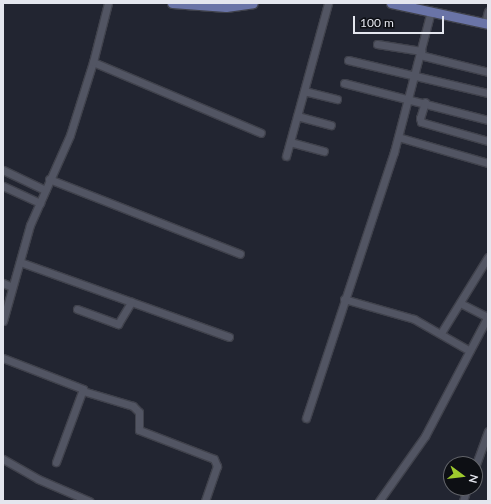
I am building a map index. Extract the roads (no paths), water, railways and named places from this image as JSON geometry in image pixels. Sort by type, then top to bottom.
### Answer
[{"type":"main road","points":[[172,3],[220,7],[253,3]]},
{"type":"main road","points":[[391,3],[486,23]]},
{"type":"street","points":[[3,321],[30,225],[49,179],[70,135],[93,62],[108,3]]},
{"type":"street","points":[[286,156],[328,3]]},
{"type":"street","points":[[306,418],[398,137],[431,11]]},
{"type":"street","points":[[486,23],[488,11]]},
{"type":"street","points":[[377,44],[420,53],[488,72]]},
{"type":"street","points":[[348,60],[488,93]]},
{"type":"street","points":[[93,62],[260,133]]},
{"type":"street","points":[[344,83],[425,102],[488,120]]},
{"type":"street","points":[[304,91],[337,99]]},
{"type":"street","points":[[425,102],[420,118],[421,122],[488,142]]},
{"type":"street","points":[[298,116],[331,125]]},
{"type":"street","points":[[398,137],[488,163]]},
{"type":"street","points":[[290,142],[324,151]]},
{"type":"street","points":[[3,170],[45,190]]},
{"type":"street","points":[[49,179],[240,254]]},
{"type":"street","points":[[3,186],[40,203]]},
{"type":"street","points":[[441,333],[488,258]]},
{"type":"street","points":[[20,262],[229,337]]},
{"type":"street","points":[[3,283],[12,287]]},
{"type":"street","points":[[344,299],[414,319],[441,333],[470,351]]},
{"type":"street","points":[[77,308],[118,324],[131,302]]},
{"type":"street","points":[[379,501],[425,436],[488,317],[460,303]]},
{"type":"street","points":[[3,358],[78,386],[83,390],[133,406],[139,412],[139,430],[214,459],[217,466],[206,501]]},
{"type":"street","points":[[56,462],[83,390]]},
{"type":"street","points":[[479,456],[488,431]]},
{"type":"street","points":[[3,459],[38,480],[89,501]]}]
